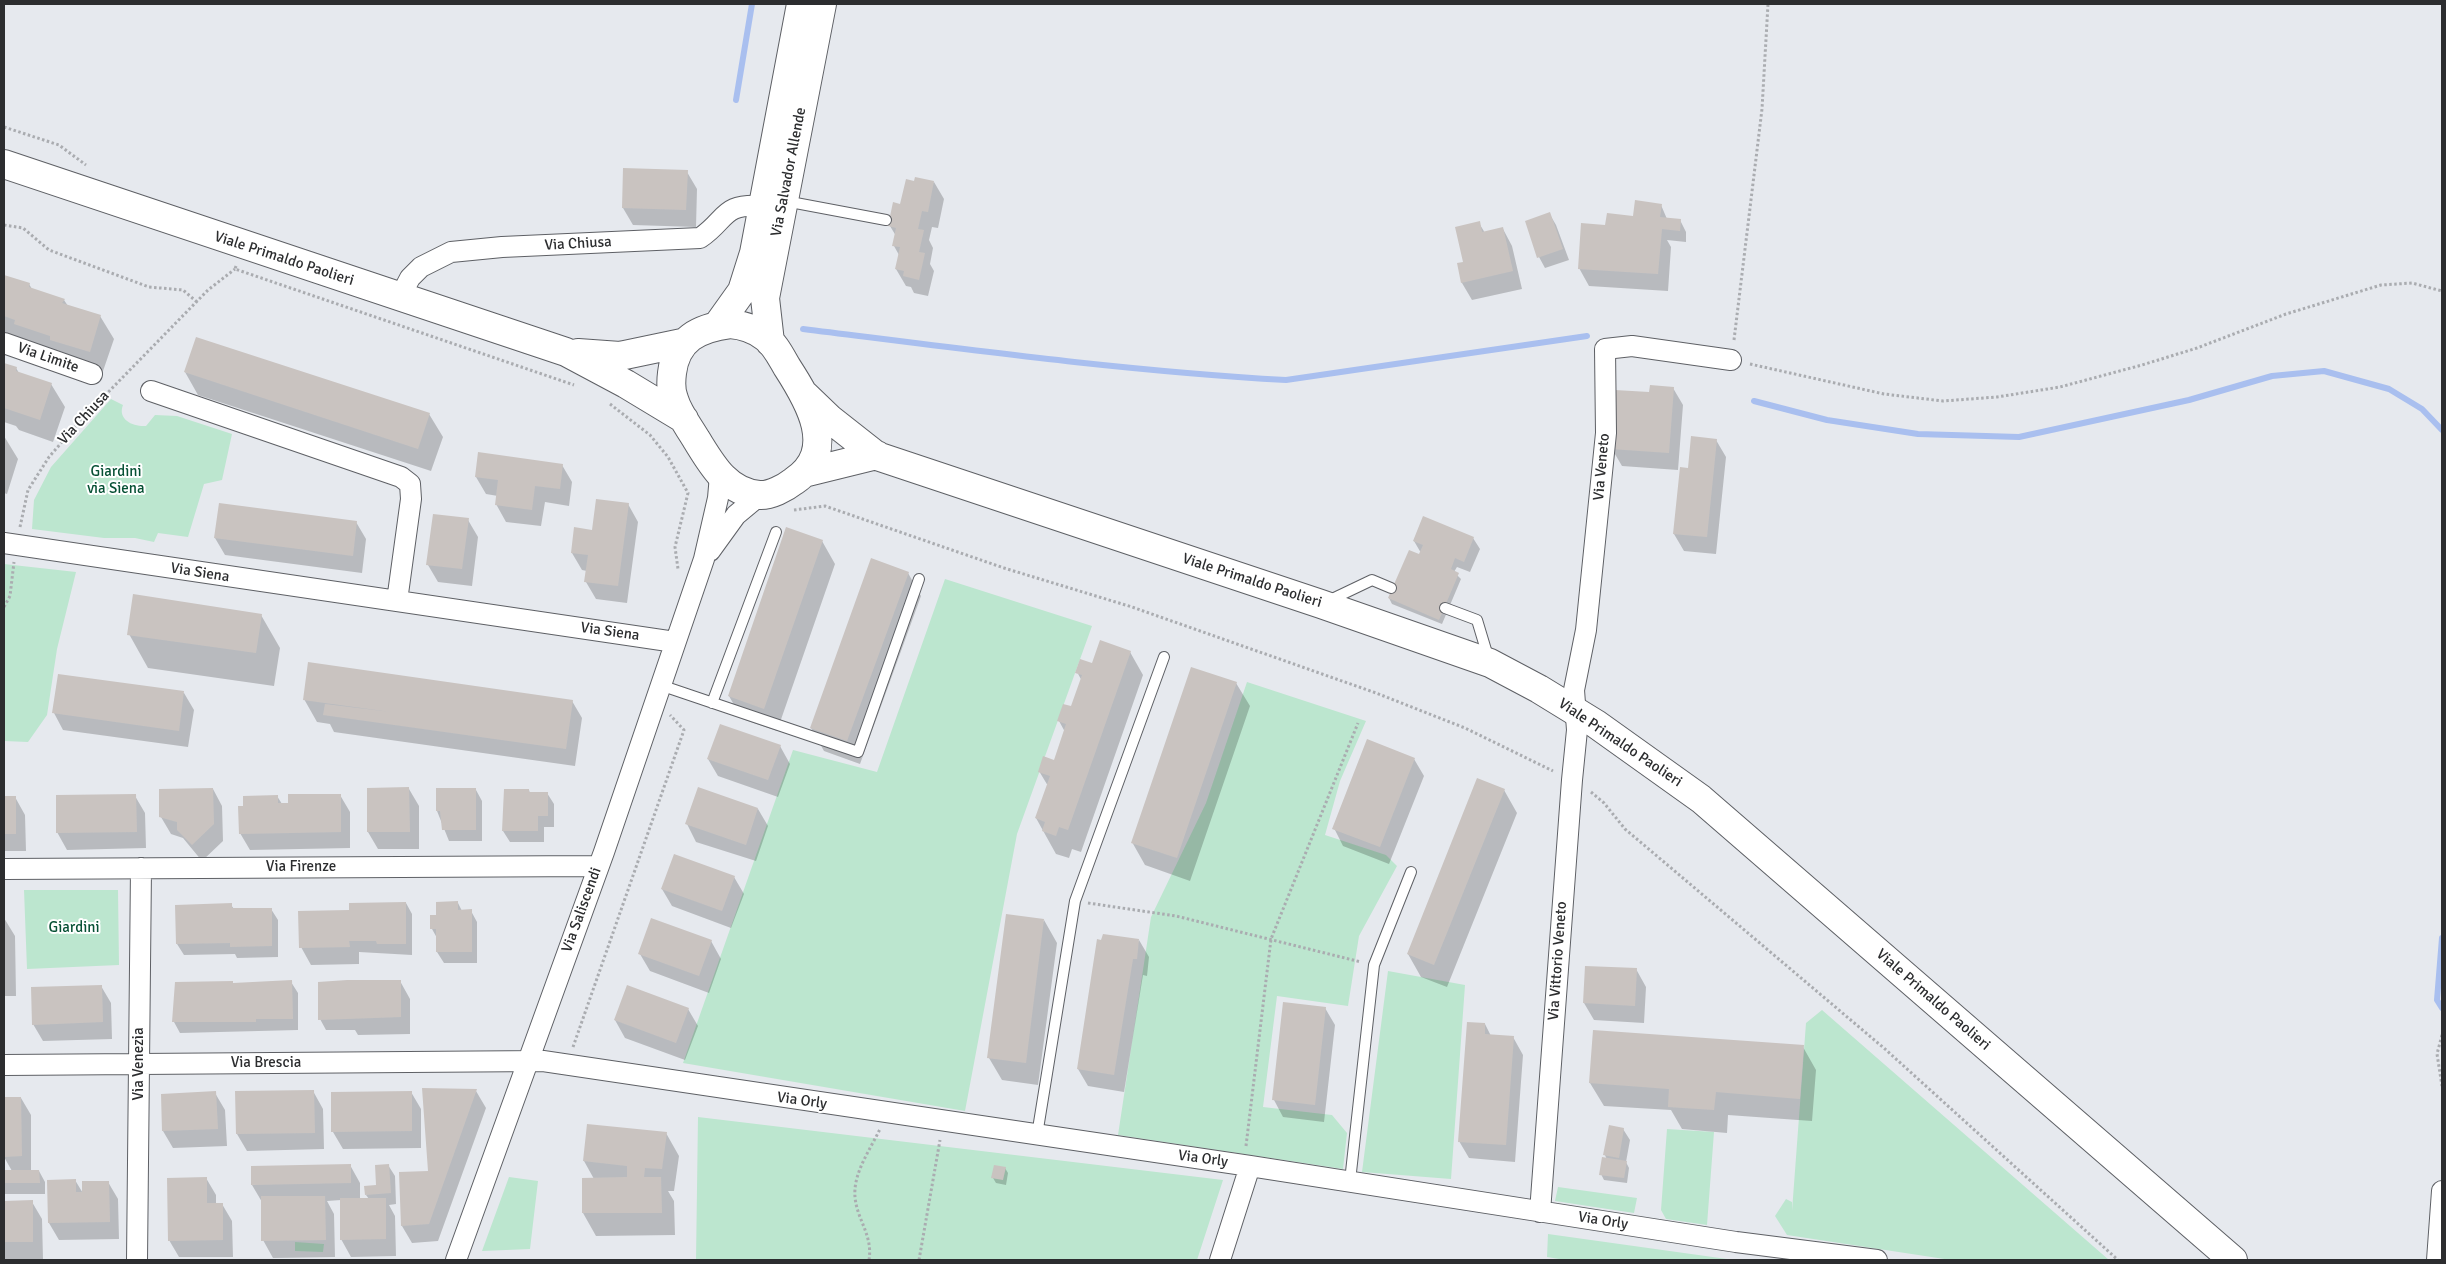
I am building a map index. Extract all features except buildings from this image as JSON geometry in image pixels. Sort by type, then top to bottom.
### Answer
[{"type":"main road","name":"Via Salvador Allende","points":[[770,342],[765,298],[774,203],[801,4]]},
{"type":"main road","name":"Via Salvador Allende","points":[[717,326],[742,291],[754,253],[774,203],[822,4]]},
{"type":"main road","points":[[4,144],[37,158],[73,188]]},
{"type":"main road","name":"Viale Primaldo Paolieri","points":[[4,164],[566,352],[626,384],[684,419]]},
{"type":"main road","points":[[4,181],[49,188],[73,188]]},
{"type":"main road","name":"Viale Primaldo Paolieri","points":[[566,352],[620,356],[682,344],[698,332],[717,326],[737,324],[761,334],[770,342],[812,408],[817,430],[815,453],[804,473]]},
{"type":"main road","name":"Viale Primaldo Paolieri","points":[[682,344],[674,363],[672,385],[674,400],[720,475],[735,486],[760,495],[780,489],[804,473],[877,455]]},
{"type":"main road","name":"Viale Primaldo Paolieri","points":[[805,395],[830,418],[877,455],[1322,604],[1490,663],[1574,710],[1628,745],[1701,799],[2233,1260]]},
{"type":"street","name":"Via Chiusa","points":[[400,297],[410,278],[421,267],[451,252],[502,247],[700,238],[732,208],[742,205],[774,203]]},
{"type":"street","name":"Via Limite","points":[[4,343],[92,374]]},
{"type":"street","name":"Via Veneto","points":[[1574,710],[1574,690],[1586,630],[1606,433],[1605,349],[1632,346],[1731,360]]},
{"type":"street","points":[[151,391],[401,477],[410,484],[411,499],[397,601]]},
{"type":"street","name":"Via Saliscendi","points":[[456,1260],[598,866],[669,688],[675,642],[704,559],[718,498],[720,475]]},
{"type":"street","name":"Via Saliscendi","points":[[704,559],[736,515],[760,495]]},
{"type":"street","name":"Via Siena","points":[[10,544],[675,642]]},
{"type":"street","name":"Via Vittorio Veneto","points":[[1540,1212],[1577,730],[1574,710]]},
{"type":"street","name":"Via Firenze","points":[[4,869],[598,866]]},
{"type":"street","name":"Via Venezia","points":[[137,1260],[141,868]]},
{"type":"street","name":"Via Orly","points":[[528,1061],[570,1065],[942,1132],[1037,1135],[1350,1181],[1736,1242],[1877,1260]]},
{"type":"street","name":"Via Brescia","points":[[4,1064],[528,1061]]},
{"type":"street","points":[[1220,1260],[1250,1166]]},
{"type":"street","points":[[2437,1260],[2442,1191]]},
{"type":"lane","points":[[774,203],[886,220]]},
{"type":"lane","points":[[712,703],[776,532]]},
{"type":"lane","points":[[669,688],[858,752],[919,579]]},
{"type":"lane","points":[[1322,604],[1372,580],[1391,588]]},
{"type":"lane","points":[[1445,608],[1476,620],[1490,663]]},
{"type":"lane","points":[[1037,1135],[1075,901],[1164,657]]},
{"type":"lane","points":[[1350,1181],[1374,965],[1411,872]]},
{"type":"path","points":[[1768,4],[1762,109],[1731,360],[1884,394],[1943,401],[1997,397],[2060,387],[2142,365],[2197,348],[2286,314],[2381,285],[2412,283],[2442,291]]},
{"type":"path","points":[[4,225],[23,228],[49,250],[149,287],[183,290],[197,302]]},
{"type":"path","name":"Via Chiusa","points":[[4,607],[10,596],[10,544],[28,490],[49,457],[81,420],[197,302],[235,269]]},
{"type":"path","points":[[788,510],[825,506],[1004,568],[1132,607],[1376,693],[1465,728],[1584,786],[1604,803],[1625,829],[1885,1049],[2118,1260]]},
{"type":"path","points":[[570,1065],[572,1051],[684,730],[670,714],[669,688]]},
{"type":"path","points":[[1250,1166],[1245,1154],[1271,940],[1358,723]]},
{"type":"path","points":[[1075,901],[1176,916],[1374,965]]},
{"type":"path","points":[[2442,1035],[2437,1054],[2442,1086]]},
{"type":"path","points":[[872,1126],[890,1130]]},
{"type":"path","points":[[869,1260],[871,1247],[855,1198],[856,1183],[863,1162],[881,1128]]},
{"type":"path","points":[[932,1139],[942,1132]]},
{"type":"path","points":[[919,1260],[942,1132]]},
{"type":"green space","name":"Giardini via Siena","points":[[111,399],[123,405],[122,415],[132,424],[146,426],[155,415],[177,416],[232,434],[222,480],[204,484],[188,537],[158,533],[154,542],[135,538],[104,538],[32,529],[34,500],[51,467]]},
{"type":"green space","points":[[4,564],[76,572],[57,649],[47,715],[28,742],[4,741]]},
{"type":"green space","points":[[945,579],[1092,626],[1017,834],[965,1111],[683,1063],[793,750],[877,772]]},
{"type":"green space","points":[[1247,682],[1366,721],[1340,781],[1325,835],[1386,855],[1397,866],[1359,936],[1348,1006],[1277,996],[1263,1107],[1332,1115],[1347,1133],[1343,1169],[1118,1135],[1151,917],[1206,803]]},
{"type":"green space","name":"Giardini","points":[[24,890],[118,890],[119,965],[27,969]]},
{"type":"green space","points":[[1388,971],[1465,985],[1451,1179],[1362,1172]]},
{"type":"green space","points":[[1822,1010],[2109,1260],[1951,1260],[1787,1235],[1775,1216],[1786,1199],[1792,1202],[1792,1211],[1806,1023]]},
{"type":"green space","points":[[698,1117],[1223,1180],[1197,1260],[696,1260]]},
{"type":"green space","points":[[1667,1129],[1714,1132],[1707,1225],[1666,1219],[1661,1210]]},
{"type":"green space","points":[[509,1177],[538,1181],[530,1249],[482,1251]]},
{"type":"green space","points":[[1558,1187],[1637,1198],[1634,1213],[1555,1201]]},
{"type":"green space","points":[[1548,1234],[1734,1260],[1565,1260],[1547,1257]]},
{"type":"green space","points":[[295,1242],[324,1244],[323,1252],[295,1251]]},
{"type":"waterway","points":[[736,100],[752,4]]},
{"type":"waterway","points":[[803,329],[1105,365],[1286,380],[1587,336]]},
{"type":"waterway","points":[[1754,401],[1827,420],[1918,434],[2019,437],[2189,400],[2272,376],[2324,371],[2389,389],[2422,409],[2442,430]]},
{"type":"waterway","points":[[2442,938],[2437,1000],[2442,1008]]}]
